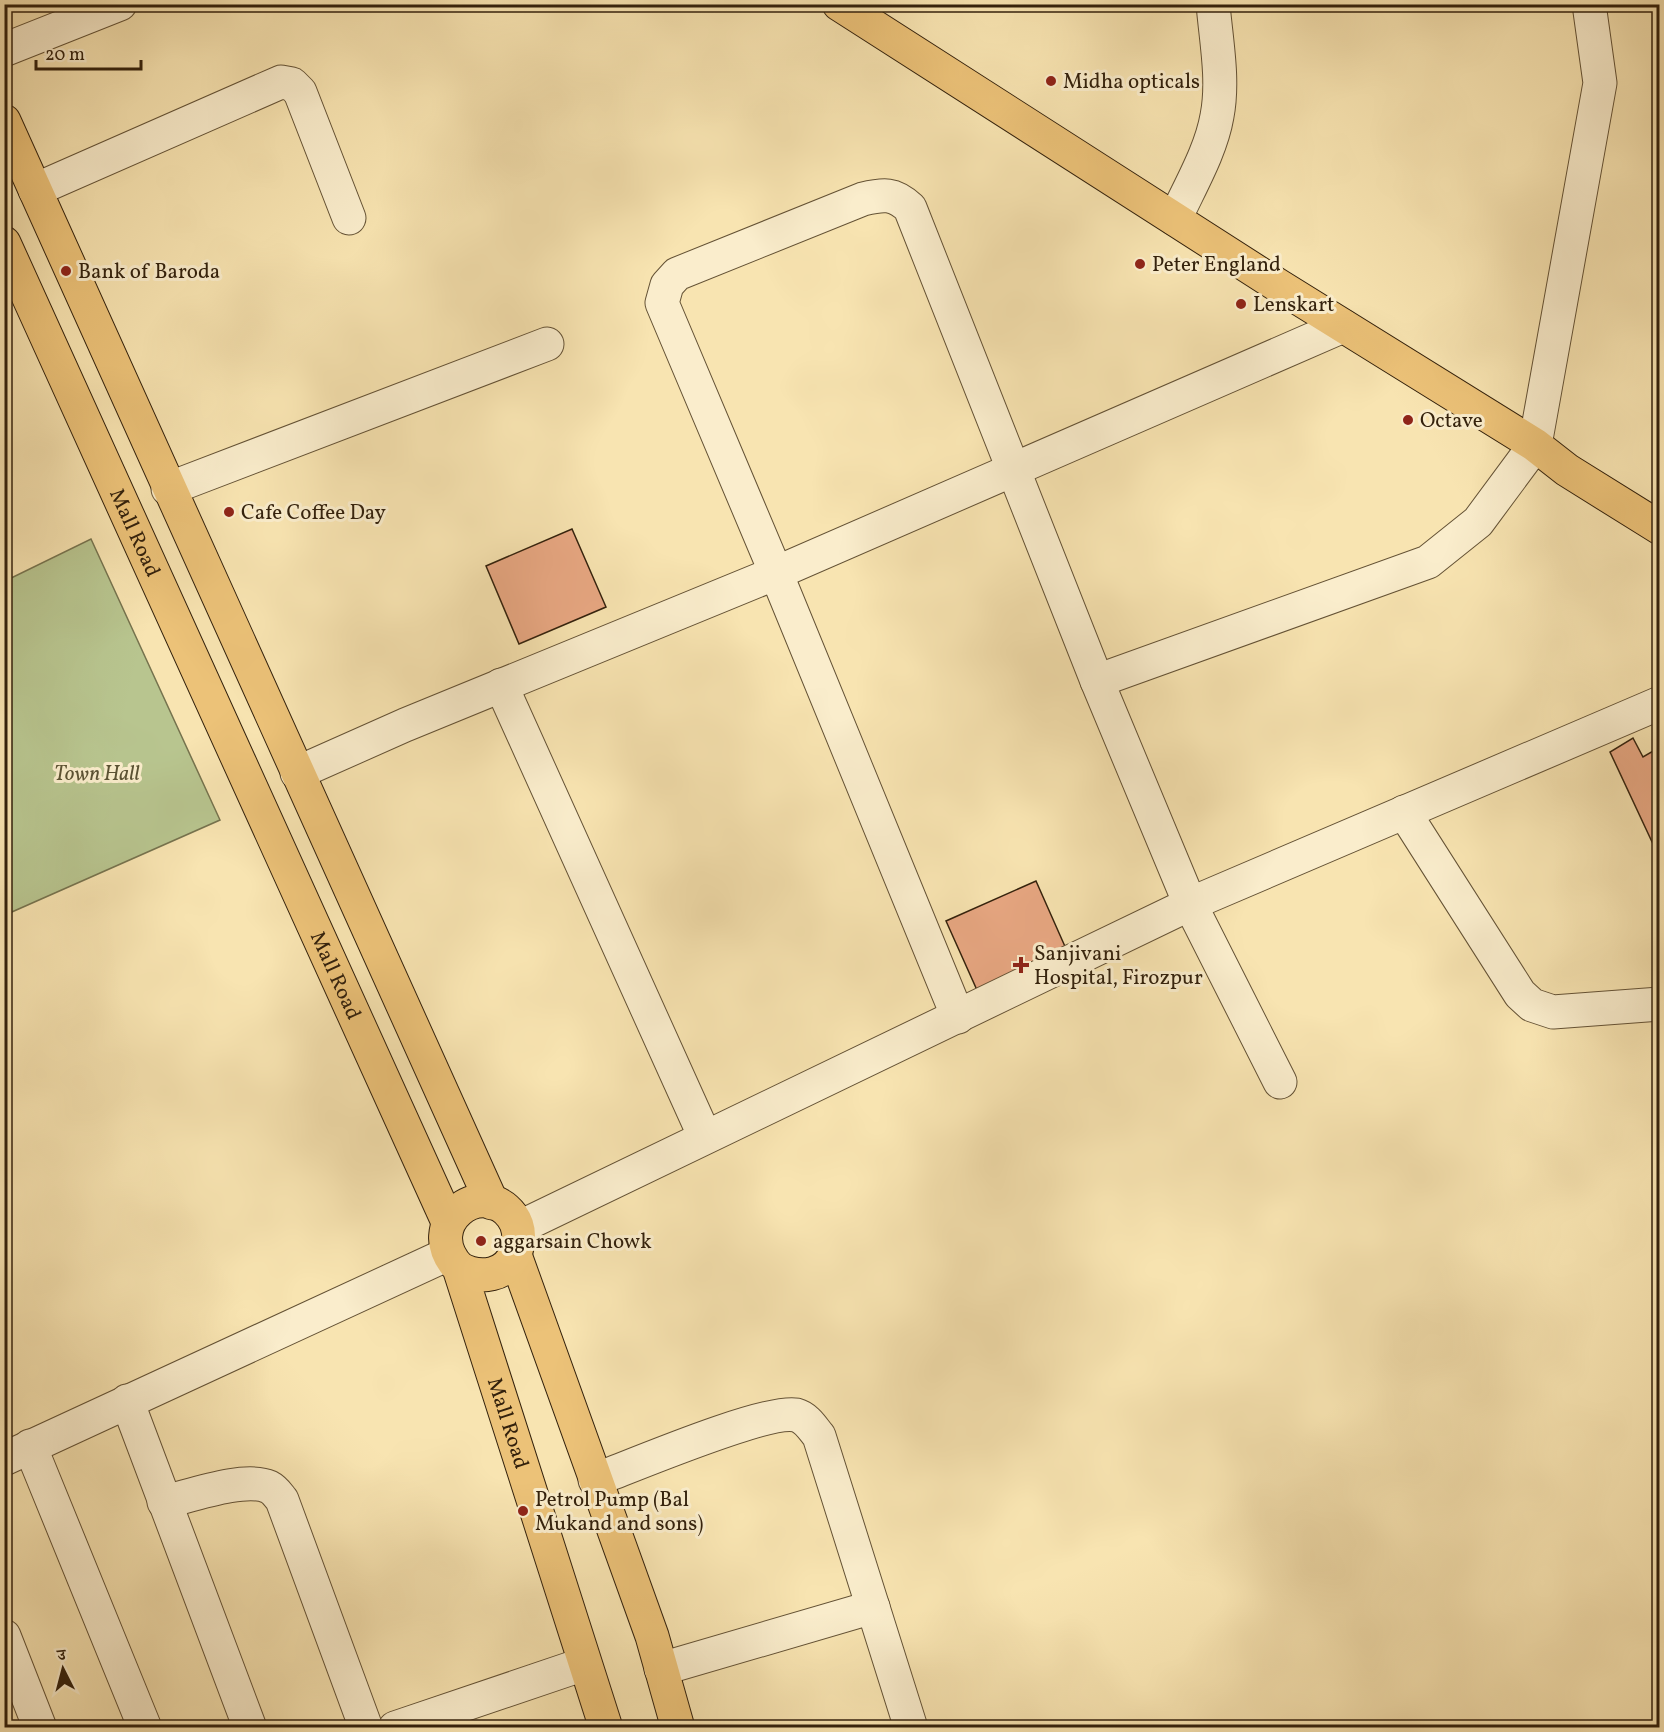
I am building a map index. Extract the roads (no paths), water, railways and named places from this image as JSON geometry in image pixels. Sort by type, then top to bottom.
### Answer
[{"type":"main road","points":[[839,4],[1343,326],[1535,445],[1567,470],[1659,528]]},
{"type":"main road","points":[[4,121],[492,1203]]},
{"type":"main road","name":"Mall Road","points":[[4,243],[448,1222],[445,1232],[453,1261],[606,1728]]},
{"type":"main road","points":[[448,1222],[467,1204],[479,1201],[492,1203],[508,1212],[595,1480],[661,1669],[678,1728]]},
{"type":"main road","points":[[453,1261],[468,1273],[490,1275],[509,1264],[517,1242]]},
{"type":"street","points":[[4,50],[120,4]]},
{"type":"street","points":[[1175,219],[1208,145],[1217,116],[1220,86],[1213,4]]},
{"type":"street","points":[[1097,681],[1428,562],[1478,522],[1535,445],[1600,83],[1589,4]]},
{"type":"street","points":[[35,190],[281,82],[292,84],[300,92],[350,218]]},
{"type":"street","points":[[958,1017],[776,573],[662,303],[667,285],[677,274],[863,199],[880,195],[899,198],[910,208],[1097,681],[1190,904],[1281,1082]]},
{"type":"street","points":[[297,773],[776,573],[1343,326]]},
{"type":"street","points":[[168,489],[548,344]]},
{"type":"street","points":[[501,686],[705,1137]]},
{"type":"street","points":[[517,1242],[705,1137],[1190,904],[1659,703]]},
{"type":"street","points":[[1404,812],[1520,994],[1532,1005],[1552,1012],[1659,1004]]},
{"type":"street","points":[[145,1728],[17,1452],[126,1401],[453,1261]]},
{"type":"street","points":[[126,1401],[250,1728]]},
{"type":"street","points":[[595,1480],[760,1419],[797,1415],[808,1422],[819,1436],[911,1728]]},
{"type":"street","points":[[164,1502],[242,1484],[267,1486],[275,1491],[282,1500],[366,1728]]},
{"type":"street","points":[[661,1669],[873,1607]]},
{"type":"street","points":[[4,1636],[40,1728]]},
{"type":"street","points":[[395,1728],[584,1664]]},
{"type":"place","name":"Midha opticals","points":[[1051,81]]},
{"type":"place","name":"Peter England","points":[[1140,264]]},
{"type":"place","name":"Bank of Baroda","points":[[66,271]]},
{"type":"place","name":"Lenskart","points":[[1241,304]]},
{"type":"place","name":"Octave","points":[[1408,420]]},
{"type":"place","name":"Cafe Coffee Day","points":[[229,512]]},
{"type":"place","name":"Sanjivani Hospital, Firozpur","points":[[1021,965]]},
{"type":"place","name":"aggarsain Chowk","points":[[481,1241]]},
{"type":"place","name":"Petrol Pump (Bal Mukand and sons)","points":[[523,1511]]},
{"type":"park label","name":"Town Hall","points":[[97,773]]}]
